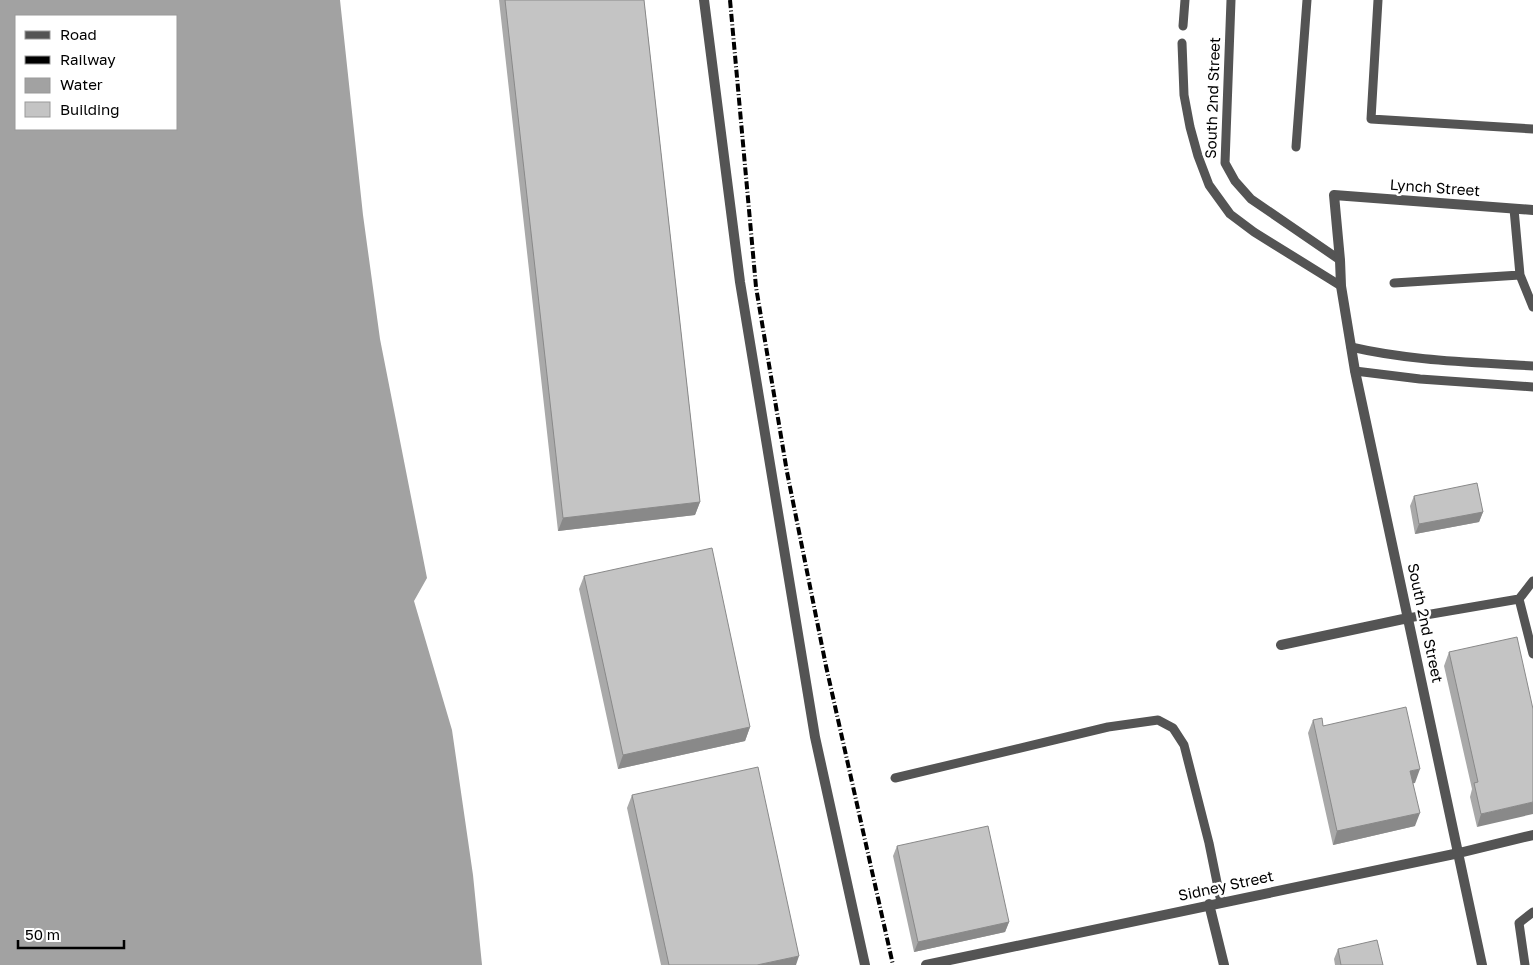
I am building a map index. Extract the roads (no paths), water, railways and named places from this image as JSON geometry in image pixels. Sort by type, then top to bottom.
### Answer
[{"type":"street","points":[[704,0],[740,282],[815,737],[865,965]]},
{"type":"street","name":"South 2nd Street","points":[[1334,195],[1341,286],[1355,371],[1482,965]]},
{"type":"street","name":"Lynch Street","points":[[1334,195],[1533,210]]},
{"type":"street","points":[[1281,645],[1408,618]]},
{"type":"street","name":"Sidney Street","points":[[926,965],[1209,904],[1459,853],[1533,835]]},
{"type":"street","points":[[1209,904],[1224,965]]},
{"type":"lane","points":[[1183,26],[1185,0]]},
{"type":"lane","name":"South 2nd Street","points":[[1231,0],[1224,163],[1235,181],[1250,199],[1340,260]]},
{"type":"lane","points":[[1296,147],[1307,0]]},
{"type":"lane","points":[[1378,0],[1371,119],[1533,129]]},
{"type":"lane","name":"South 2nd Street","points":[[1182,44],[1184,95],[1190,127],[1209,185],[1230,214],[1254,232],[1341,286]]},
{"type":"lane","points":[[1514,209],[1520,275],[1533,307]]},
{"type":"lane","points":[[1394,283],[1520,275]]},
{"type":"lane","points":[[1351,347],[1394,356],[1422,359],[1533,366]]},
{"type":"lane","points":[[1355,371],[1420,379],[1533,387]]},
{"type":"lane","points":[[1408,618],[1519,599],[1533,581]]},
{"type":"lane","points":[[1519,599],[1533,654]]},
{"type":"lane","points":[[895,778],[1108,727],[1158,720],[1173,728],[1184,745],[1206,830],[1221,902]]},
{"type":"lane","points":[[1526,965],[1519,923],[1533,912]]},
{"type":"water","points":[[0,0],[340,0],[363,215],[380,339],[427,578],[414,601],[452,730],[473,875],[482,965],[0,965]]},
{"type":"railway","points":[[730,0],[756,287],[787,472],[826,666],[893,965]]}]
